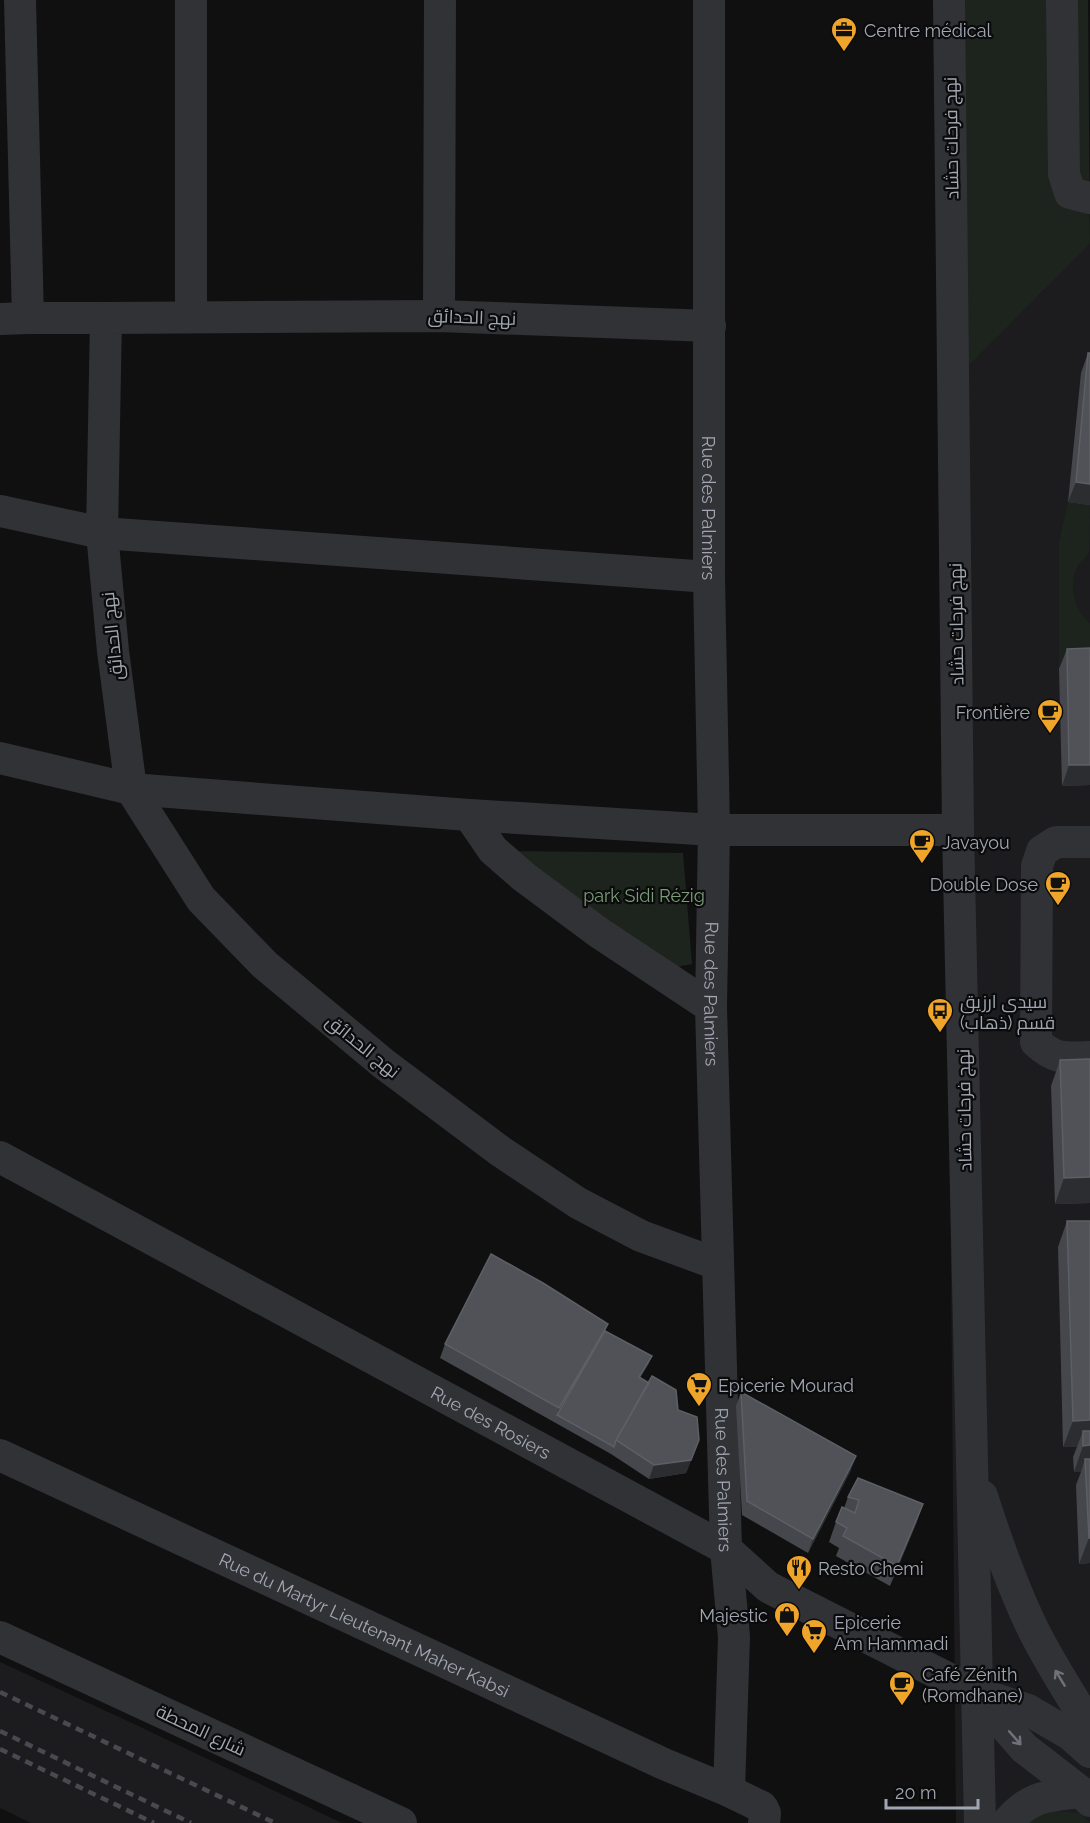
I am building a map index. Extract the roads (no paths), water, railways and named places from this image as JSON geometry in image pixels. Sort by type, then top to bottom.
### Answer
[{"type":"street","points":[[20,0],[14,318],[106,318]]},
{"type":"street","points":[[191,0],[191,317]]},
{"type":"street","points":[[439,316],[440,0]]},
{"type":"street","name":"Rue des Palmiers","points":[[709,0],[709,577],[714,830],[711,1008],[726,1549],[734,1637],[729,1791]]},
{"type":"street","name":"نهج فرحات حشاد","points":[[949,0],[958,830],[980,1823]]},
{"type":"street","points":[[1062,0],[1064,174],[1070,193],[1090,198]]},
{"type":"street","name":"نهج الحدائق","points":[[710,326],[439,316],[106,318],[102,533],[113,651],[131,789],[201,899],[265,965],[384,1064],[500,1151],[578,1203],[641,1236],[717,1264]]},
{"type":"street","points":[[0,511],[102,533],[709,577]]},
{"type":"street","points":[[0,758],[131,789],[469,815],[714,830],[958,830]]},
{"type":"street","points":[[469,815],[493,850],[524,877],[598,932],[711,1008]]},
{"type":"street","points":[[1090,842],[1056,842],[1042,851],[1037,866],[1036,1042],[1045,1051],[1058,1058],[1090,1057]]},
{"type":"street","name":"Rue des Rosiers","points":[[0,1156],[726,1549],[768,1587],[976,1693]]},
{"type":"street","name":"Rue du Martyr Lieutenant Maher Kabsi","points":[[0,1455],[654,1759],[729,1791]]},
{"type":"street","points":[[972,1468],[1007,1572],[1031,1626],[1090,1728]]},
{"type":"street","name":"شارع المحطة","points":[[0,1637],[401,1823]]},
{"type":"street","points":[[976,1693],[1028,1710],[1071,1735],[1090,1752]]},
{"type":"street","points":[[976,1693],[1024,1748],[1086,1797]]},
{"type":"street","points":[[729,1791],[762,1807],[765,1813],[764,1823]]},
{"type":"street","points":[[1007,1823],[1019,1809],[1042,1797],[1086,1797]]},
{"type":"railway","points":[[0,1692],[275,1823]]},
{"type":"railway","points":[[0,1731],[191,1823]]},
{"type":"railway","points":[[0,1749],[154,1823]]},
{"type":"place","name":"Centre médical","points":[[844,53]]},
{"type":"place","name":"Frontière","points":[[1050,735]]},
{"type":"place","name":"Javayou","points":[[922,865]]},
{"type":"place","name":"Double Dose","points":[[1058,907]]},
{"type":"place","name":"سيدي ارزيق قسم (ذهاب)","points":[[940,1034]]},
{"type":"place","name":"Epicerie Mourad","points":[[699,1408]]},
{"type":"place","name":"Resto Chemi","points":[[799,1591]]},
{"type":"place","name":"Majestic","points":[[787,1638]]},
{"type":"place","name":"Epicerie Am Hammadi","points":[[814,1655]]},
{"type":"place","name":"Café Zénith (Romdhane)","points":[[902,1707]]},
{"type":"park label","name":"park Sidi Rézig","points":[[644,895]]}]
